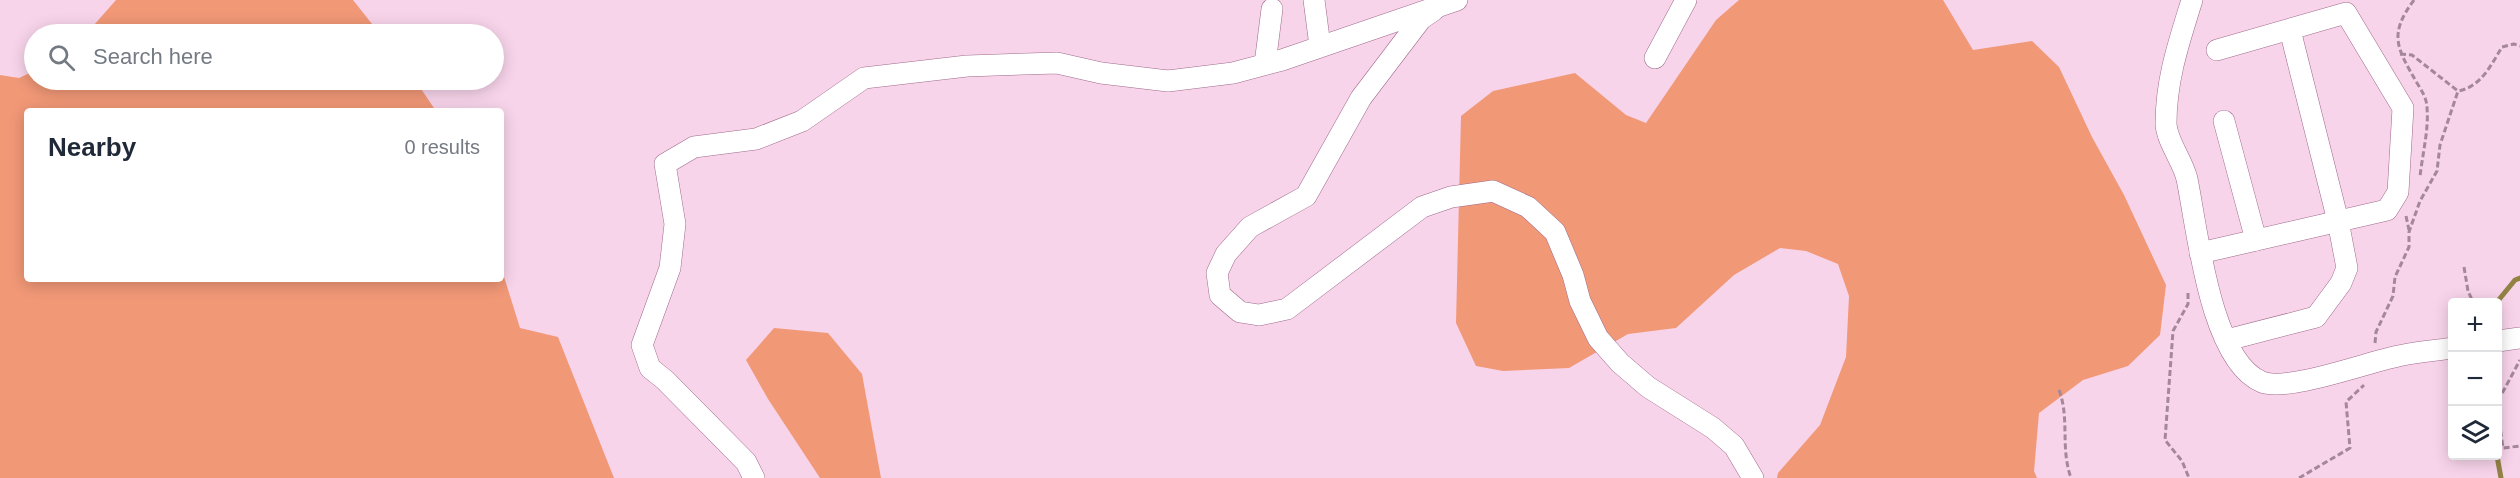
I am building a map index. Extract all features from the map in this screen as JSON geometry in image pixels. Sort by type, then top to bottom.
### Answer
[{"type":"street","points":[[1314,0],[1320,46]]},
{"type":"street","points":[[1655,58],[1686,0]]},
{"type":"street","points":[[2192,0],[2171,64],[2166,126],[2186,176],[2202,263],[2227,340],[2242,365],[2261,382],[2284,385],[2372,371],[2448,349]]},
{"type":"street","points":[[754,478],[746,462],[665,380],[650,368],[642,345],[670,268],[675,224],[665,164],[676,155],[694,147],[756,139],[802,121],[864,78],[898,72],[967,66],[1057,63],[1101,73],[1167,81],[1233,73],[1320,46],[1443,2]]},
{"type":"street","points":[[1443,2],[1421,19],[1361,99],[1306,196],[1250,227],[1226,254],[1217,273],[1220,294],[1240,312],[1259,315],[1287,309],[1422,207],[1450,196],[1493,191],[1528,207],[1555,232],[1573,275],[1580,301],[1598,338],[1620,363],[1648,387],[1713,428],[1734,446],[1753,478]]},
{"type":"street","points":[[2202,263],[2256,240],[2387,210],[2398,192],[2403,108],[2344,7],[2290,30],[2217,50]]},
{"type":"street","points":[[1265,64],[1272,9]]},
{"type":"street","points":[[2227,340],[2316,317],[2342,283],[2347,268],[2338,221],[2290,30]]},
{"type":"street","points":[[2224,121],[2256,240]]},
{"type":"street","points":[[2502,340],[2520,338]]},
{"type":"path","points":[[2458,91],[2467,89],[2483,77],[2502,47],[2514,44],[2520,46]]},
{"type":"path","points":[[2400,54],[2412,55],[2458,91]]},
{"type":"path","points":[[2299,478],[2350,448],[2346,402],[2372,371],[2376,332],[2393,296],[2395,278],[2409,247],[2409,232],[2420,201],[2437,171],[2440,145],[2458,91]]},
{"type":"path","points":[[2189,478],[2182,461],[2165,440],[2167,401],[2173,331],[2188,304],[2189,283],[2202,263]]},
{"type":"path","points":[[2464,267],[2471,298]]},
{"type":"path","points":[[2502,394],[2520,360]]},
{"type":"path","points":[[2059,390],[2064,404],[2064,458],[2071,478]]},
{"type":"path","points":[[2502,441],[2503,448],[2520,446]]},
{"type":"shaded area","points":[[116,0],[353,0],[372,24],[95,24]]},
{"type":"shaded area","points":[[1739,0],[1943,0],[1973,50],[2032,41],[2059,67],[2092,137],[2124,195],[2166,285],[2160,335],[2128,366],[2083,380],[2039,413],[2034,471],[2037,478],[1777,478],[1778,473],[1820,425],[1846,357],[1849,296],[1838,264],[1806,251],[1780,248],[1734,275],[1676,328],[1628,334],[1569,368],[1503,371],[1476,366],[1456,323],[1461,116],[1493,91],[1575,73],[1626,115],[1646,123],[1716,20]]},
{"type":"shaded area","points":[[0,75],[19,78],[24,76],[24,90],[422,90],[434,108],[24,108],[24,282],[504,282],[504,277],[520,328],[558,337],[614,478],[0,478]]},
{"type":"shaded area","points":[[774,328],[828,333],[862,374],[881,478],[820,478],[768,399],[746,360]]},
{"type":"waterway","points":[[2500,298],[2515,280],[2520,278]]},
{"type":"waterway","points":[[2498,460],[2501,478]]}]
